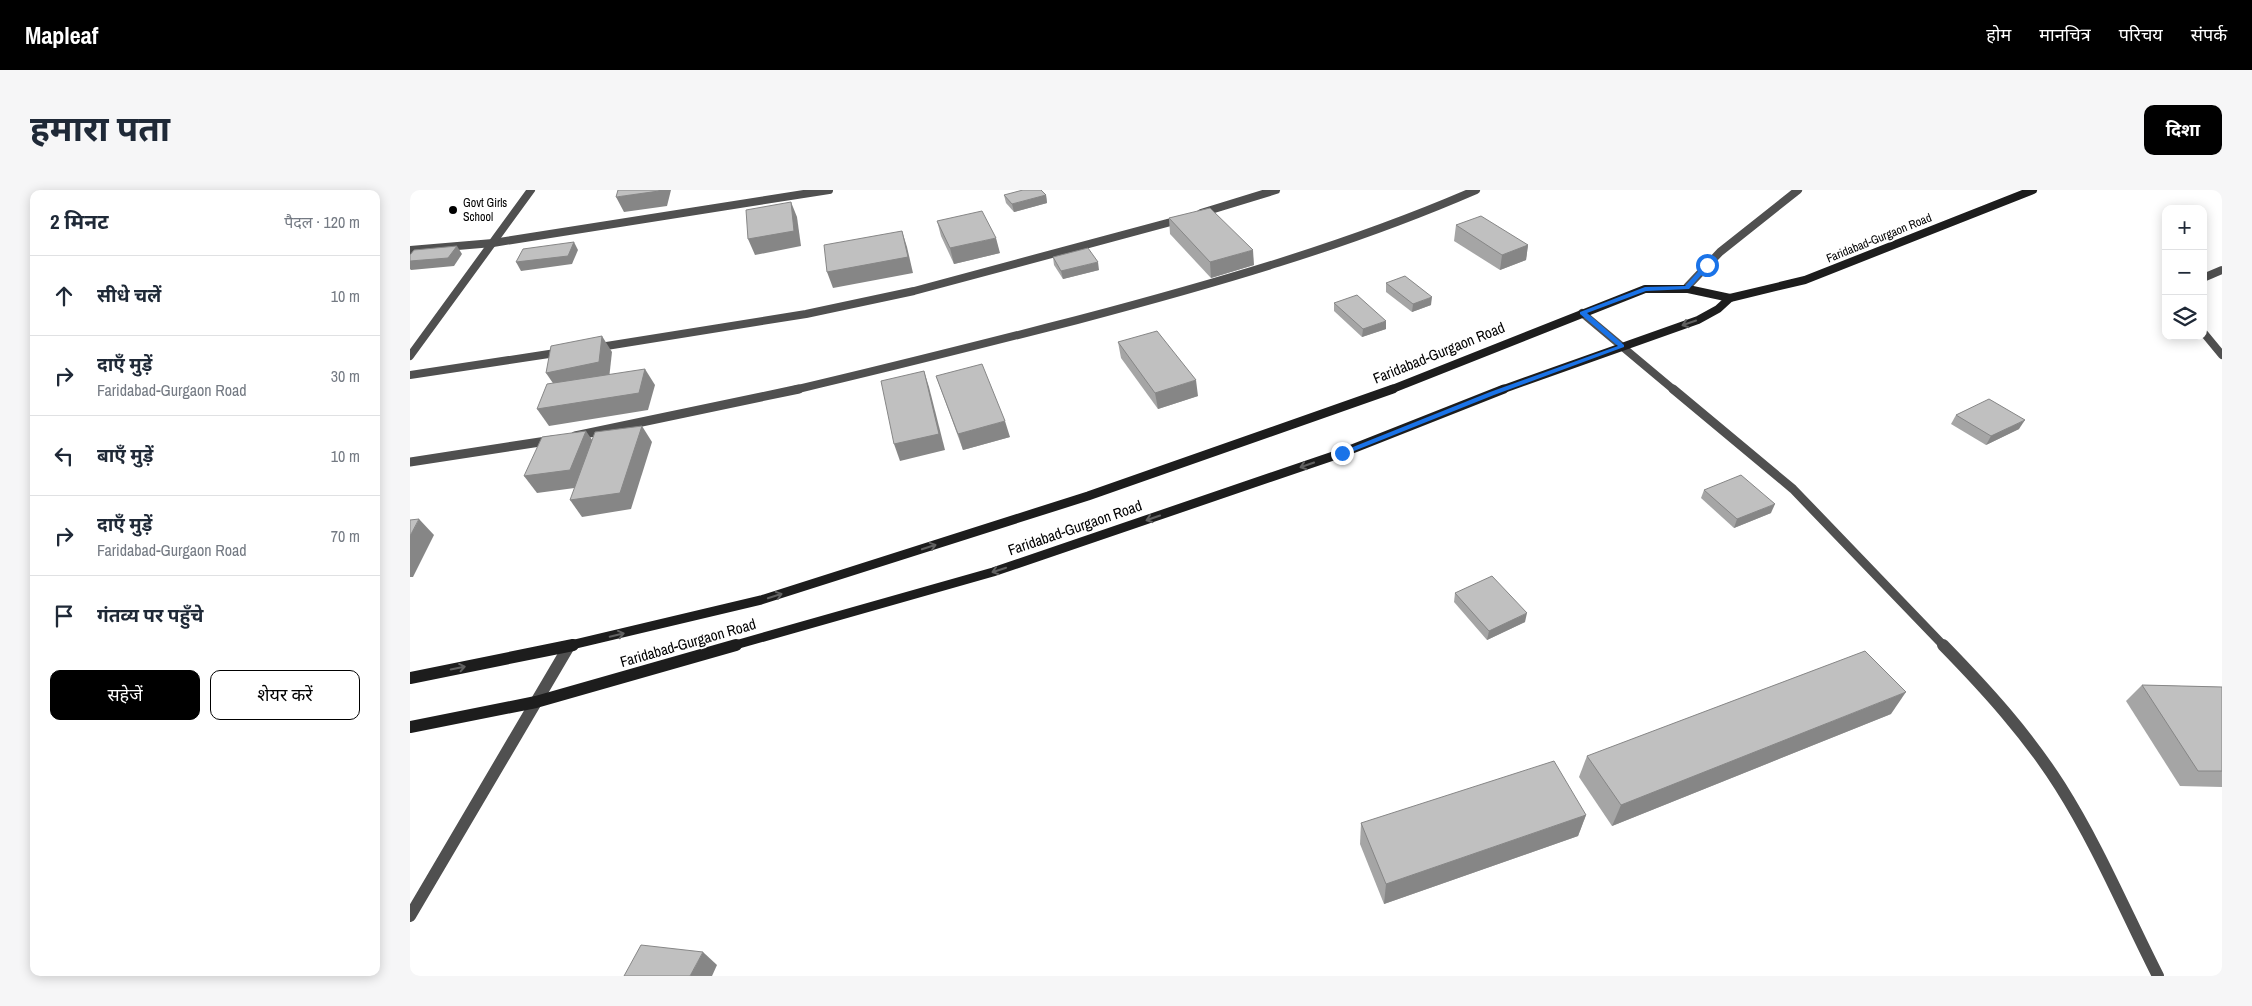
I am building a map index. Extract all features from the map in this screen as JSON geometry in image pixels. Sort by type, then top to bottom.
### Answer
[{"type":"main road","name":"Faridabad-Gurgaon Road","points":[[410,727],[536,702],[993,572],[1342,453],[1492,393],[1698,320],[1718,309],[1730,298],[1805,280],[2033,190]]},
{"type":"main road","name":"Faridabad-Gurgaon Road","points":[[410,678],[569,646],[761,600],[1088,496],[1387,391],[1645,289],[1687,287],[1730,298]]},
{"type":"street","points":[[410,356],[531,190]]},
{"type":"street","points":[[410,250],[492,243],[829,190]]},
{"type":"street","points":[[588,349],[806,314],[914,291],[1144,231],[1276,190]]},
{"type":"street","points":[[410,462],[590,433],[900,366],[1286,264],[1429,212],[1476,190]]},
{"type":"street","points":[[1687,287],[1720,252],[1798,190]]},
{"type":"street","points":[[2207,276],[2222,270]]},
{"type":"street","points":[[1582,313],[1793,489],[1991,695],[2029,741],[2060,786],[2086,832],[2158,976]]},
{"type":"street","points":[[2207,337],[2222,355]]},
{"type":"street","points":[[410,375],[568,352]]},
{"type":"street","points":[[410,916],[569,646]]},
{"type":"building","points":[[618,190],[659,190],[659,191],[616,197]]},
{"type":"building","points":[[1023,190],[1041,190],[1046,195],[1012,204],[1004,195]]},
{"type":"building","points":[[791,202],[794,231],[748,239],[746,210]]},
{"type":"building","points":[[1210,208],[1253,250],[1210,262],[1169,218]]},
{"type":"building","points":[[982,211],[996,238],[950,248],[937,221]]},
{"type":"building","points":[[1481,216],[1528,245],[1502,255],[1456,225]]},
{"type":"building","points":[[902,231],[908,257],[827,272],[824,245]]},
{"type":"building","points":[[574,242],[568,256],[516,262],[523,249]]},
{"type":"building","points":[[457,246],[448,258],[410,261],[410,255],[414,250]]},
{"type":"building","points":[[1088,248],[1098,262],[1061,271],[1053,257]]},
{"type":"building","points":[[1405,276],[1432,297],[1413,304],[1386,283]]},
{"type":"building","points":[[1357,295],[1386,321],[1363,329],[1334,303]]},
{"type":"building","points":[[1157,331],[1196,380],[1155,393],[1118,342]]},
{"type":"building","points":[[602,336],[599,362],[546,373],[551,346]]},
{"type":"building","points":[[982,364],[1005,421],[958,434],[936,376]]},
{"type":"building","points":[[645,369],[639,393],[537,409],[547,384]]},
{"type":"building","points":[[924,371],[939,434],[894,444],[881,381]]},
{"type":"building","points":[[1989,399],[2025,420],[1991,436],[1956,415]]},
{"type":"building","points":[[642,426],[620,493],[570,500],[595,432]]},
{"type":"building","points":[[586,431],[570,470],[524,476],[542,437]]},
{"type":"building","points":[[1741,475],[1775,504],[1737,519],[1704,490]]},
{"type":"building","points":[[419,519],[410,536],[410,520]]},
{"type":"building","points":[[1492,576],[1527,613],[1489,631],[1455,593]]},
{"type":"building","points":[[1865,651],[1906,692],[1621,805],[1587,756]]},
{"type":"building","points":[[2142,685],[2222,687],[2222,771],[2198,771]]},
{"type":"building","points":[[1554,761],[1586,815],[1386,884],[1361,823]]},
{"type":"building","points":[[641,945],[703,952],[690,976],[624,976]]},
{"type":"place","name":"Govt Girls School","points":[[453,210]]},
{"type":"route","points":[[1342,453],[1492,393],[1622,346],[1582,313],[1645,289],[1687,287],[1707,265]]}]
